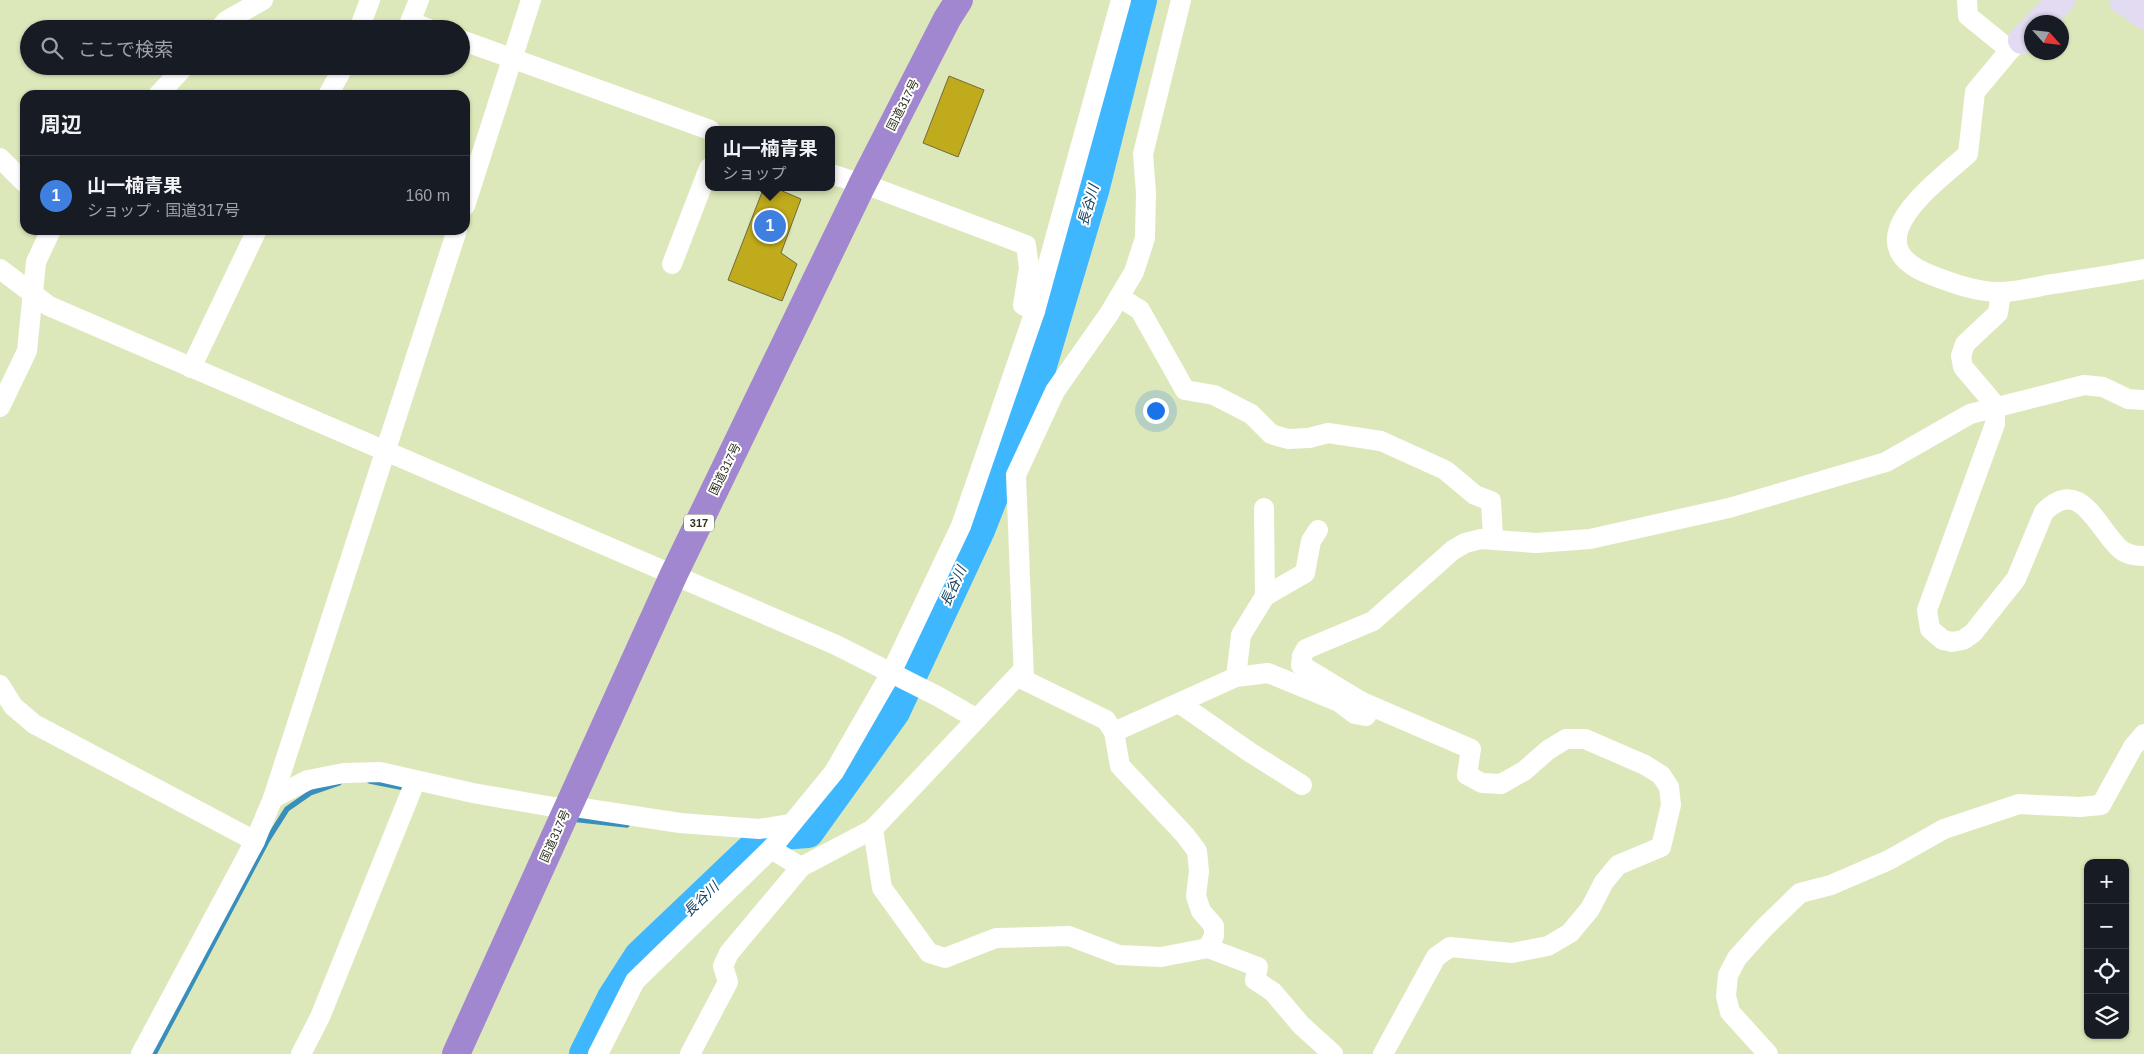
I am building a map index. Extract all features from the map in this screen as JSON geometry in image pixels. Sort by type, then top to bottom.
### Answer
[{"type":"highway","points":[[862,184],[896,96],[946,0]]},
{"type":"highway","name":"国道317号","points":[[456,1054],[674,574],[862,184],[947,19],[960,0]]},
{"type":"street","points":[[228,20],[263,0]]},
{"type":"street","points":[[363,20],[370,0]]},
{"type":"street","points":[[411,20],[419,0]]},
{"type":"street","points":[[470,191],[530,0]]},
{"type":"street","points":[[598,1054],[635,981],[770,849],[834,772],[894,675],[961,526],[1035,311],[1121,0]]},
{"type":"street","points":[[1181,0],[1143,154],[1146,193],[1145,238],[1134,272],[1055,391],[1016,475],[1022,671],[1024,680],[1106,720],[1114,732],[1120,766],[1186,835],[1197,851],[1199,871],[1196,896],[1202,911],[1214,926],[1214,936],[1208,948]]},
{"type":"street","points":[[1967,0],[1968,16],[2024,35]]},
{"type":"street","points":[[2046,15],[2061,0]]},
{"type":"street","points":[[2123,0],[2144,14]]},
{"type":"street","points":[[2024,38],[1975,92],[1968,154],[1922,194],[1904,216],[1897,230],[1896,243],[1903,258],[1921,271],[1949,282],[2001,292],[2144,269]]},
{"type":"street","points":[[470,43],[705,128]]},
{"type":"street","points":[[162,90],[176,75]]},
{"type":"street","points":[[331,90],[339,75]]},
{"type":"street","points":[[0,158],[20,178]]},
{"type":"street","points":[[835,175],[1026,245],[1029,268],[1023,305],[1035,311]]},
{"type":"street","points":[[672,264],[705,178]]},
{"type":"street","points":[[0,407],[27,351],[36,262],[49,235]]},
{"type":"street","points":[[191,368],[254,235]]},
{"type":"street","points":[[141,1054],[256,841],[273,798],[455,235]]},
{"type":"street","points":[[0,269],[49,306],[836,645],[939,697],[977,719]]},
{"type":"street","points":[[2001,292],[1998,313],[1965,344],[1961,356],[1963,367],[1995,407],[1994,424],[1927,610],[1930,629],[1943,640],[1952,642],[1963,640],[1973,633],[2016,580],[2044,512],[2052,504],[2070,498],[2081,502],[2120,549],[2135,556],[2144,556]]},
{"type":"street","points":[[1118,297],[1140,310],[1185,390],[1214,395],[1232,404],[1251,414],[1271,434],[1288,439],[1328,433],[1381,441],[1445,470],[1475,495],[1491,501],[1493,538]]},
{"type":"street","points":[[1383,1054],[1436,957],[1450,947],[1512,952],[1548,946],[1570,933],[1590,909],[1604,882],[1618,865],[1661,848],[1671,805],[1669,787],[1661,775],[1645,765],[1585,739],[1566,738],[1548,750],[1524,772],[1501,784],[1482,783],[1467,775],[1471,748],[1362,702],[1300,665],[1306,649],[1373,621],[1453,550],[1465,543],[1493,538],[1536,543],[1590,539],[1729,508],[1886,462],[1970,414],[2084,385],[2103,387],[2128,399],[2144,400]]},
{"type":"street","points":[[1264,508],[1265,596]]},
{"type":"street","points":[[1236,677],[1241,635],[1265,596],[1305,573],[1311,541],[1318,530]]},
{"type":"street","points":[[690,1054],[728,982],[723,966],[729,953],[801,867],[873,829],[1022,671]]},
{"type":"street","points":[[1114,732],[1236,677],[1268,673],[1339,702],[1355,714],[1366,716],[1368,712],[1362,702]]},
{"type":"street","points":[[0,686],[13,706],[34,724],[256,841]]},
{"type":"street","points":[[1179,703],[1251,753],[1302,785]]},
{"type":"street","points":[[1768,1054],[1730,1012],[1726,996],[1728,975],[1737,958],[1800,893],[1831,885],[1889,860],[1944,828],[2020,804],[2080,807],[2101,805],[2133,746],[2144,734]]},
{"type":"street","points":[[273,798],[308,780],[344,773],[380,772],[415,782],[482,795],[718,827],[759,829],[791,824]]},
{"type":"street","points":[[301,1054],[320,1017],[415,782]]},
{"type":"street","points":[[873,829],[882,888],[929,953],[945,958],[996,938],[1069,936],[1119,955],[1162,957],[1208,948],[1258,967],[1255,980],[1273,992],[1301,1025],[1333,1054]]},
{"type":"street","points":[[770,849],[801,867]]},
{"type":"building","points":[[949,76],[984,90],[958,157],[923,143]]},
{"type":"building","points":[[762,191],[782,191],[801,199],[781,253],[797,264],[782,301],[728,280]]},
{"type":"waterway","name":"長谷川","points":[[585,1054],[613,998],[640,956],[767,835],[808,832],[894,712],[979,530],[1032,396],[1093,191],[1141,0]]},
{"type":"waterway","points":[[370,781],[405,788]]},
{"type":"waterway","points":[[154,1054],[268,839],[287,809],[310,793],[339,783]]},
{"type":"waterway","points":[[572,819],[627,825]]},
{"type":"place","name":"山一楠青果","points":[[770,226]]}]
